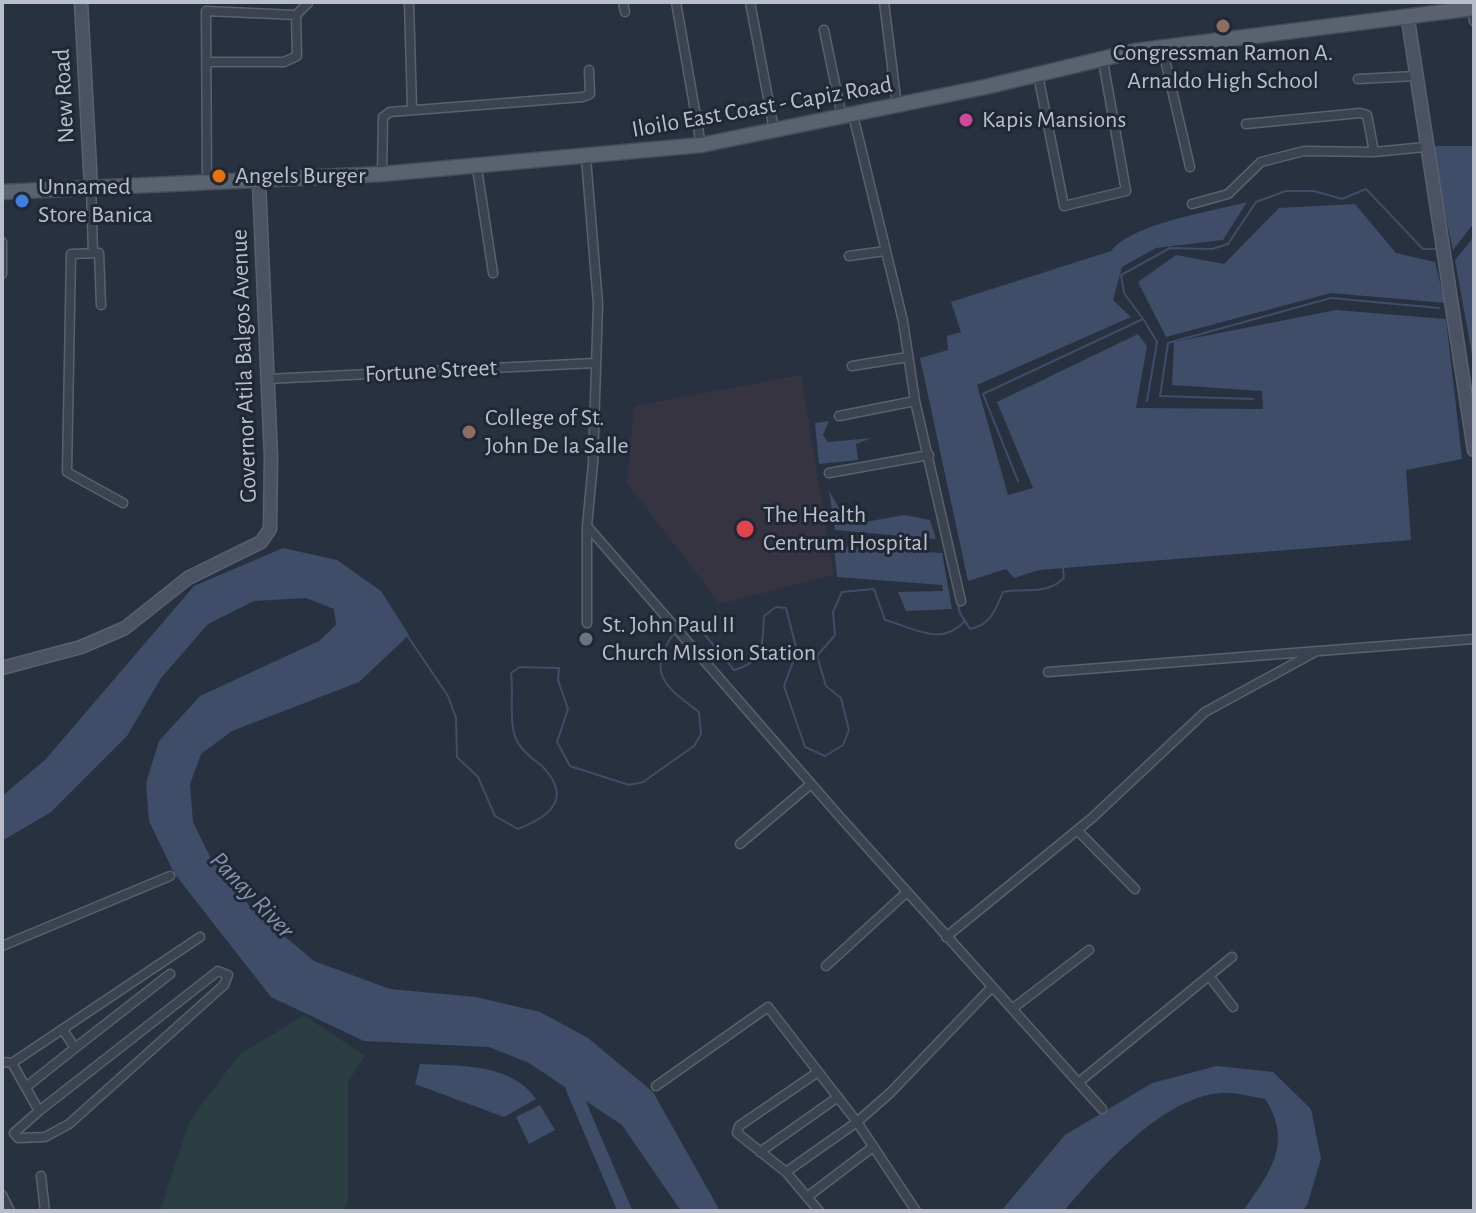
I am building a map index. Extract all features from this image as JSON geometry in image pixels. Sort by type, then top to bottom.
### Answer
[{"type":"main road","name":"New Road","points":[[81,2],[91,187]]},
{"type":"main road","name":"Iloilo East Coast - Capiz Road","points":[[2,192],[259,182],[477,168],[701,145],[897,106],[1162,47],[1473,13]]},
{"type":"main road","points":[[1408,20],[1425,147],[1474,450]]},
{"type":"main road","name":"Governor Atila Balgos Avenue","points":[[2,668],[81,647],[125,628],[188,578],[261,542],[270,529],[259,182]]},
{"type":"street","points":[[409,2],[412,108]]},
{"type":"street","points":[[676,2],[701,145]]},
{"type":"street","points":[[750,2],[774,130]]},
{"type":"street","points":[[884,2],[897,106]]},
{"type":"street","points":[[207,62],[284,62],[297,56],[296,15],[308,3]]},
{"type":"street","points":[[207,182],[206,11],[296,15]]},
{"type":"street","points":[[824,30],[885,251],[915,401],[961,601]]},
{"type":"street","points":[[1162,47],[1190,167]]},
{"type":"street","points":[[1038,75],[1064,206],[1126,191],[1103,61]]},
{"type":"street","points":[[382,174],[383,117],[412,108],[583,97],[590,94],[589,70]]},
{"type":"street","points":[[1358,79],[1415,76]]},
{"type":"street","points":[[1246,124],[1360,113],[1367,115],[1374,152]]},
{"type":"street","points":[[1192,204],[1228,194],[1261,162],[1304,151],[1374,152],[1425,147]]},
{"type":"street","points":[[586,158],[598,304],[593,463],[587,526],[587,623]]},
{"type":"street","points":[[477,168],[493,273]]},
{"type":"street","points":[[91,187],[93,253]]},
{"type":"street","points":[[2,242],[2,274]]},
{"type":"street","points":[[849,256],[885,251]]},
{"type":"street","points":[[101,305],[99,253],[71,254],[67,472],[123,503]]},
{"type":"street","points":[[852,366],[908,357]]},
{"type":"street","name":"Fortune Street","points":[[267,379],[595,363]]},
{"type":"street","points":[[839,416],[915,401]]},
{"type":"street","points":[[829,473],[929,455]]},
{"type":"street","points":[[587,526],[946,937],[1102,1109]]},
{"type":"street","points":[[1048,672],[1474,639]]},
{"type":"street","points":[[946,937],[1077,830],[1175,744],[1205,712],[1317,651]]},
{"type":"street","points":[[740,844],[811,784]]},
{"type":"street","points":[[1077,830],[1135,889]]},
{"type":"street","points":[[2,946],[170,876]]},
{"type":"street","points":[[826,966],[907,892]]},
{"type":"street","points":[[2,1062],[12,1063],[200,937]]},
{"type":"street","points":[[1012,1009],[1089,950]]},
{"type":"street","points":[[1079,1082],[1232,957]]},
{"type":"street","points":[[218,971],[226,971],[224,985],[69,1124],[45,1137],[18,1138],[14,1133],[39,1111],[218,971]]},
{"type":"street","points":[[26,1087],[170,974]]},
{"type":"street","points":[[1209,976],[1233,1007]]},
{"type":"street","points":[[131,985],[140,997]]},
{"type":"street","points":[[786,1172],[857,1122],[890,1093],[992,987]]},
{"type":"street","points":[[656,1086],[768,1007],[857,1122],[916,1211]]},
{"type":"street","points":[[63,1030],[75,1048]]},
{"type":"street","points":[[12,1063],[39,1111]]},
{"type":"street","points":[[818,1072],[739,1126],[737,1133],[786,1172],[819,1211]]},
{"type":"street","points":[[760,1152],[838,1097]]},
{"type":"street","points":[[807,1197],[873,1147]]},
{"type":"street","points":[[41,1176],[45,1211]]},
{"type":"street","points":[[2,1195],[10,1211]]},
{"type":"shaded area","name":"The Health Centrum Hospital","points":[[801,375],[834,575],[720,604],[627,483],[634,406]]},
{"type":"green space","points":[[304,1015],[365,1056],[348,1081],[348,1200],[344,1211],[160,1211],[190,1120],[239,1055]]},
{"type":"water","points":[[1430,146],[1474,146],[1474,223],[1453,250]]},
{"type":"water","points":[[1247,202],[1223,240],[1156,248],[1122,267],[1113,300],[1131,317],[977,385],[1008,495],[1033,488],[997,402],[1138,334],[1147,346],[1136,408],[1263,409],[1262,391],[1172,385],[1174,342],[1336,310],[1446,319],[1462,459],[1406,470],[1411,540],[1039,570],[1014,578],[1006,569],[968,581],[920,358],[948,350],[947,336],[961,332],[951,302],[1111,251],[1122,241],[1154,226]]},
{"type":"water","points":[[1355,204],[1396,253],[1435,262],[1445,303],[1331,293],[1166,337],[1138,282],[1176,255],[1224,264],[1279,208]]},
{"type":"water","points":[[1474,237],[1474,366],[1455,260]]},
{"type":"water","points":[[829,421],[823,435],[828,442],[872,438],[856,444],[858,460],[819,464],[815,423]]},
{"type":"water","points":[[829,491],[845,518],[860,523],[904,515],[930,520],[936,539],[835,530]]},
{"type":"water","points":[[834,546],[942,553],[952,609],[906,611],[898,592],[943,591],[942,585],[837,577]]},
{"type":"water","points":[[283,548],[337,560],[381,591],[409,635],[359,682],[232,731],[201,754],[190,784],[193,822],[210,857],[253,910],[314,961],[390,989],[476,997],[540,1012],[588,1038],[653,1092],[720,1211],[681,1211],[622,1125],[529,1063],[489,1047],[364,1041],[271,997],[174,873],[149,821],[146,783],[159,741],[200,696],[319,641],[336,625],[334,609],[306,598],[254,601],[208,624],[161,678],[127,736],[51,812],[2,841],[2,796],[45,760],[194,586]]},
{"type":"water","points":[[420,1064],[468,1066],[499,1073],[526,1087],[536,1099],[504,1117],[415,1084]]},
{"type":"water","points":[[1217,1066],[1273,1072],[1311,1109],[1321,1159],[1307,1205],[1302,1211],[1243,1211],[1275,1158],[1277,1130],[1265,1099],[1222,1093],[1200,1097],[1177,1107],[1134,1137],[1064,1211],[1001,1211],[1065,1135],[1152,1083]]},
{"type":"water","points":[[540,1105],[555,1130],[529,1144],[516,1117]]},
{"type":"waterway","points":[[1018,481],[983,394],[1143,319],[1124,293],[1121,275],[1170,248],[1212,249],[1228,244],[1256,202],[1286,191],[1314,191],[1342,199],[1366,189],[1423,249],[1436,249]]},
{"type":"waterway","points":[[1253,399],[1160,396],[1168,343],[1331,298],[1439,308]]},
{"type":"waterway","points":[[1144,320],[1157,342],[1147,401]]},
{"type":"waterway","points":[[957,601],[970,629],[977,627],[991,616],[1003,592],[1050,587],[1064,578],[1063,568]]},
{"type":"waterway","points":[[681,629],[692,625],[701,630],[734,670],[752,662],[757,656],[762,643],[764,616],[776,607],[786,608],[797,651],[784,686],[805,747],[825,756],[843,745],[849,730],[841,698],[826,686],[817,656],[835,635],[833,612],[842,592],[874,589],[885,620],[926,633],[946,633],[965,621]]},
{"type":"waterway","points":[[407,635],[448,696],[456,718],[457,757],[478,777],[495,816],[518,829],[547,813],[556,798],[556,788],[552,778],[525,752],[514,734],[511,673],[520,667],[559,668],[558,680],[568,709],[557,742],[570,766],[629,785],[643,782],[694,746],[701,734],[699,712],[669,686],[660,668],[661,658],[675,632]]},
{"type":"waterway","points":[[573,1089],[625,1211]]},
{"type":"place","name":"Congressman Ramon A. Arnaldo High School","points":[[1223,26]]},
{"type":"place","name":"Kapis Mansions","points":[[966,120]]},
{"type":"place","name":"Angels Burger","points":[[219,176]]},
{"type":"place","name":"Unnamed Store Banica","points":[[22,201]]},
{"type":"place","name":"College of St. John De la Salle","points":[[469,432]]},
{"type":"place","name":"The Health Centrum Hospital","points":[[745,529]]},
{"type":"place","name":"St. John Paul II Church MIssion Station","points":[[586,639]]},
{"type":"water label","name":"Panay River","points":[[252,895]]}]
